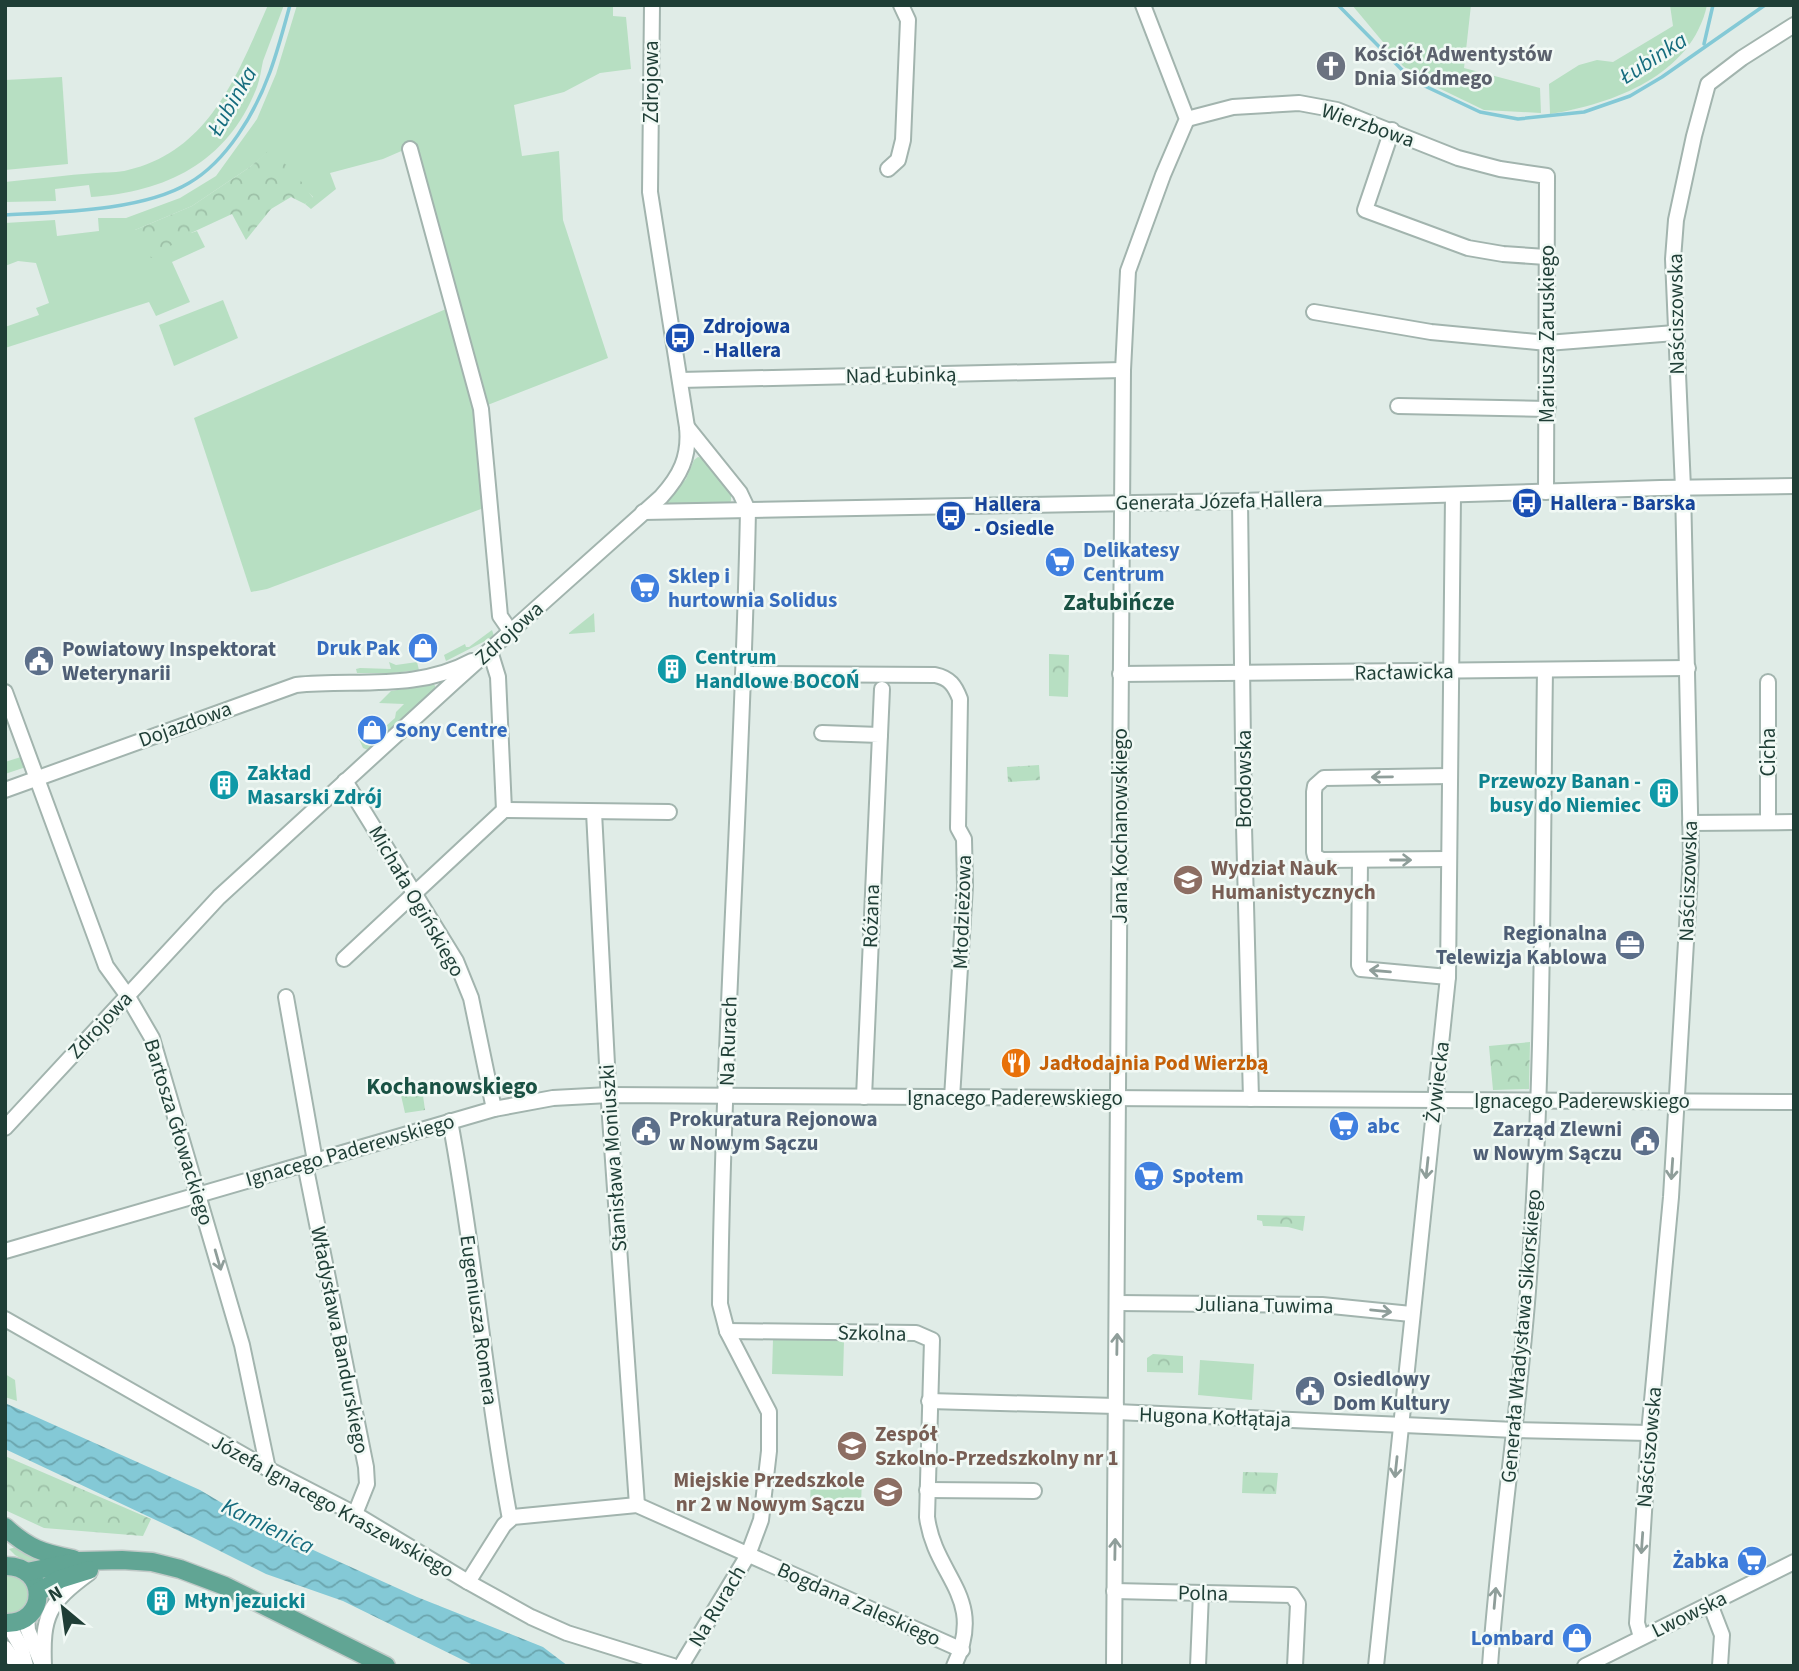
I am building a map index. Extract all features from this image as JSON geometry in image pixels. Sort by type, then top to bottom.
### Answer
[{"type":"main road","points":[[5,1527],[25,1545],[35,1550],[87,1565]]},
{"type":"main road","points":[[12,1564],[87,1565],[122,1560],[152,1562],[199,1575],[225,1586],[386,1666]]},
{"type":"main road","points":[[7,1623],[27,1617],[37,1604],[38,1592],[33,1578],[12,1564]]},
{"type":"main road","points":[[38,1592],[87,1565]]},
{"type":"street","name":"Zdrojowa","points":[[5,1128],[219,897],[660,497],[680,472],[687,453],[687,427],[650,192],[652,5]]},
{"type":"street","points":[[888,169],[898,159],[902,140],[908,20],[901,5]]},
{"type":"street","points":[[1143,5],[1187,119]]},
{"type":"street","name":"Naściszowska","points":[[1641,1637],[1637,1621],[1649,1433],[1671,1197],[1690,857],[1684,488],[1673,259],[1676,220],[1708,85],[1742,58],[1794,25]]},
{"type":"street","name":"Wierzbowa","points":[[1187,119],[1233,107],[1299,103],[1337,110],[1458,158],[1500,169],[1547,176]]},
{"type":"street","name":"Jana Kochanowskiego","points":[[1114,1666],[1123,370],[1128,271],[1187,119]]},
{"type":"street","points":[[1392,130],[1364,210],[1468,248],[1546,257]]},
{"type":"street","points":[[410,149],[481,409],[500,616],[511,632]]},
{"type":"street","name":"Mariusza Zaruskiego","points":[[1546,492],[1547,176]]},
{"type":"street","points":[[1314,312],[1431,332],[1547,342],[1675,333]]},
{"type":"street","name":"Nad Łubinką","points":[[680,380],[1123,370]]},
{"type":"street","points":[[1398,406],[1548,409]]},
{"type":"street","points":[[687,427],[740,493],[748,510]]},
{"type":"street","name":"Generała Józefa Hallera","points":[[643,512],[1240,501],[1794,486]]},
{"type":"street","name":"Żywiecka","points":[[1376,1666],[1448,977],[1453,495]]},
{"type":"street","name":"Brodowska","points":[[1240,501],[1251,1099]]},
{"type":"street","name":"Na Rurach","points":[[681,1666],[747,1555],[761,1520],[770,1441],[769,1412],[727,1331],[720,1304],[725,1096],[748,510]]},
{"type":"street","points":[[490,650],[498,677],[504,810]]},
{"type":"street","name":"Dojazdowa","points":[[5,790],[296,685],[339,682],[372,684],[411,680],[450,670],[490,650]]},
{"type":"street","name":"Racławicka","points":[[1121,674],[1688,668]]},
{"type":"street","name":"Generała Władysława Sikorskiego","points":[[1490,1666],[1529,1278],[1539,1100],[1545,671]]},
{"type":"street","name":"Młodzieżowa","points":[[743,674],[936,675],[954,686],[960,699],[958,828],[964,839],[965,886],[952,1098]]},
{"type":"street","name":"Cicha","points":[[1768,682],[1768,822]]},
{"type":"street","name":"Różana","points":[[864,1097],[882,689]]},
{"type":"street","name":"Bartosza Głowackiego","points":[[5,692],[106,966],[152,1038],[242,1345],[268,1469]]},
{"type":"street","points":[[822,733],[880,735]]},
{"type":"street","points":[[1449,859],[1322,860],[1315,856],[1314,792],[1324,778],[1450,776]]},
{"type":"street","name":"Michała Ogińskiego","points":[[345,781],[456,961],[471,998],[494,1109]]},
{"type":"street","points":[[344,959],[504,810],[670,812]]},
{"type":"street","name":"Stanisława Moniuszki","points":[[594,812],[609,1095],[637,1505]]},
{"type":"street","points":[[1690,822],[1794,822]]},
{"type":"street","points":[[1360,860],[1361,968],[1448,977]]},
{"type":"street","name":"Władysława Bandurskiego","points":[[286,997],[310,1163],[366,1466],[367,1484],[355,1514]]},
{"type":"street","name":"Ignacego Paderewskiego","points":[[5,1251],[450,1121],[494,1109],[553,1098],[609,1095],[1794,1102]]},
{"type":"street","name":"Eugeniusza Romera","points":[[450,1121],[497,1450],[510,1519]]},
{"type":"street","name":"Juliana Tuwima","points":[[1117,1303],[1322,1305],[1411,1314]]},
{"type":"street","name":"Józefa Ignacego Kraszewskiego","points":[[5,1319],[268,1469],[355,1514],[531,1617],[567,1633],[673,1666]]},
{"type":"street","name":"Szkolna","points":[[727,1331],[920,1334],[932,1340],[927,1517],[930,1534],[964,1608],[965,1638],[954,1666]]},
{"type":"street","name":"Hugona Kołłątaja","points":[[929,1401],[1515,1430],[1649,1433]]},
{"type":"street","points":[[927,1490],[1034,1491]]},
{"type":"street","points":[[468,1582],[510,1519],[637,1505]]},
{"type":"street","name":"Bogdana Zaleskiego","points":[[637,1505],[962,1650]]},
{"type":"street","name":"Lwowska","points":[[1585,1666],[1609,1661],[1641,1637],[1794,1562]]},
{"type":"street","points":[[43,1666],[43,1639],[49,1612],[87,1565]]},
{"type":"street","name":"Polna","points":[[1114,1591],[1292,1595],[1298,1604],[1295,1666]]},
{"type":"street","points":[[1198,1666],[1201,1593]]},
{"type":"street","points":[[1710,1604],[1722,1635],[1720,1666]]},
{"type":"street","points":[[27,1617],[28,1630],[43,1666]]},
{"type":"street","points":[[7,1623],[21,1647],[26,1666]]},
{"type":"street","points":[[5,1648],[18,1666]]},
{"type":"green space","points":[[268,5],[284,5],[263,61],[257,87],[245,113],[230,135],[192,168],[169,180],[119,194],[91,197],[89,185],[55,189],[56,201],[5,202],[5,182],[124,171],[156,160],[180,146],[218,106],[245,57]]},
{"type":"green space","points":[[297,5],[613,5],[613,16],[626,17],[631,69],[600,73],[564,92],[514,105],[522,156],[559,151],[563,220],[608,358],[485,406],[406,149],[383,159],[330,173],[336,189],[311,209],[305,204],[313,197],[268,152],[192,206],[135,230],[197,231],[205,247],[172,262],[190,302],[156,316],[149,302],[5,348],[5,327],[39,315],[36,308],[49,303],[36,263],[18,261],[5,266],[5,223],[55,220],[57,236],[99,231],[98,218],[126,218],[180,198],[216,176],[257,119],[276,74]]},
{"type":"green space","points":[[1352,5],[1471,5],[1464,68],[1540,88],[1541,113],[1484,110],[1424,81],[1403,66]]},
{"type":"green space","points":[[1670,5],[1707,5],[1699,29],[1685,50],[1667,68],[1623,94],[1599,103],[1550,114],[1549,84],[1579,65],[1597,60],[1613,62],[1673,26]]},
{"type":"green space","points":[[62,77],[68,164],[5,170],[5,80]]},
{"type":"green space","points":[[268,151],[293,170],[313,198],[305,204],[291,197],[271,209],[246,240],[232,214],[191,233],[151,258],[135,230],[192,206],[250,167]]},
{"type":"green space","points":[[223,300],[238,338],[174,366],[159,325]]},
{"type":"green space","points":[[446,309],[476,411],[489,506],[267,589],[251,592],[194,418]]},
{"type":"green space","points":[[698,457],[702,458],[731,494],[731,501],[727,505],[667,504],[667,499],[686,479]]},
{"type":"green space","points":[[594,613],[595,632],[569,634],[569,633]]},
{"type":"green space","points":[[492,630],[494,636],[446,661],[444,655],[465,644],[469,647]]},
{"type":"green space","points":[[1049,654],[1069,655],[1068,697],[1049,696]]},
{"type":"green space","points":[[389,662],[396,665],[417,662],[419,670],[357,673],[356,669],[360,668],[391,669]]},
{"type":"green space","points":[[434,684],[436,688],[368,750],[363,748],[359,739],[363,740],[365,745],[395,718],[396,712],[404,704],[379,703],[391,691]]},
{"type":"green space","points":[[24,756],[26,767],[5,774],[5,762]]},
{"type":"green space","points":[[1039,765],[1040,780],[1008,782],[1007,767]]},
{"type":"green space","points":[[1530,1042],[1529,1089],[1493,1090],[1489,1046]]},
{"type":"green space","points":[[422,1088],[425,1110],[405,1113],[400,1091]]},
{"type":"green space","points":[[1257,1215],[1305,1216],[1303,1231],[1288,1227],[1263,1226],[1262,1221],[1257,1220]]},
{"type":"green space","points":[[773,1339],[844,1341],[843,1376],[772,1374]]},
{"type":"green space","points":[[1153,1354],[1183,1356],[1183,1373],[1147,1372],[1147,1358]]},
{"type":"green space","points":[[1200,1360],[1254,1364],[1252,1400],[1198,1395]]},
{"type":"green space","points":[[5,1374],[15,1380],[17,1401],[5,1397]]},
{"type":"green space","points":[[5,1456],[151,1519],[143,1536],[44,1528],[5,1510]]},
{"type":"green space","points":[[1243,1472],[1278,1473],[1276,1494],[1242,1493]]},
{"type":"green space","points":[[811,1476],[862,1477],[861,1505],[810,1504]]},
{"type":"green space","points":[[20,1546],[44,1558],[34,1566],[9,1549]]},
{"type":"green space","points":[[5,1571],[28,1578],[33,1604],[5,1620]]},
{"type":"water","points":[[5,1403],[200,1490],[259,1525],[322,1554],[417,1597],[543,1647],[568,1666],[475,1666],[343,1601],[266,1574],[5,1449]]},
{"type":"waterway","name":"Łubinka","points":[[5,215],[125,205],[170,192],[203,174],[238,135],[256,104],[273,64],[290,5]]},
{"type":"waterway","name":"Łubinka","points":[[1338,5],[1412,80],[1480,112],[1518,119],[1584,112],[1630,96],[1662,77],[1765,5]]},
{"type":"waterway","points":[[1704,44],[1713,5]]},
{"type":"place","name":"Kościół Adwentystów Dnia Siódmego","points":[[1331,66]]},
{"type":"place","name":"Zdrojowa - Hallera","points":[[680,338]]},
{"type":"place","name":"Hallera - Barska","points":[[1527,503]]},
{"type":"place","name":"Hallera - Osiedle","points":[[951,516]]},
{"type":"place","name":"Delikatesy Centrum","points":[[1060,562]]},
{"type":"place","name":"Sklep i hurtownia Solidus","points":[[645,588]]},
{"type":"place","name":"Druk Pak","points":[[423,648]]},
{"type":"place","name":"Powiatowy Inspektorat Weterynarii","points":[[39,661]]},
{"type":"place","name":"Centrum Handlowe BOCOŃ","points":[[672,669]]},
{"type":"place","name":"Sony Centre","points":[[372,730]]},
{"type":"place","name":"Zakład Masarski Zdrój","points":[[224,785]]},
{"type":"place","name":"Przewozy Banan - busy do Niemiec","points":[[1664,793]]},
{"type":"place","name":"Wydział Nauk Humanistycznych","points":[[1188,880]]},
{"type":"place","name":"Regionalna Telewizja Kablowa","points":[[1630,945]]},
{"type":"place","name":"Jadłodajnia Pod Wierzbą","points":[[1016,1063]]},
{"type":"place","name":"abc","points":[[1344,1126]]},
{"type":"place","name":"Prokuratura Rejonowa w Nowym Sączu","points":[[646,1131]]},
{"type":"place","name":"Zarząd Zlewni w Nowym Sączu","points":[[1645,1141]]},
{"type":"place","name":"Społem","points":[[1149,1176]]},
{"type":"place","name":"Osiedlowy Dom Kultury","points":[[1310,1391]]},
{"type":"place","name":"Zespół Szkolno-Przedszkolny nr 1","points":[[852,1446]]},
{"type":"place","name":"Miejskie Przedszkole nr 2 w Nowym Sączu","points":[[888,1492]]},
{"type":"place","name":"Żabka","points":[[1752,1561]]},
{"type":"place","name":"Młyn jezuicki","points":[[161,1601]]},
{"type":"place","name":"Lombard","points":[[1577,1638]]},
{"type":"district","name":"Załubińcze","points":[[1119,602]]},
{"type":"district","name":"Kochanowskiego","points":[[452,1086]]},
{"type":"water label","name":"Kamienica","points":[[268,1526]]}]
